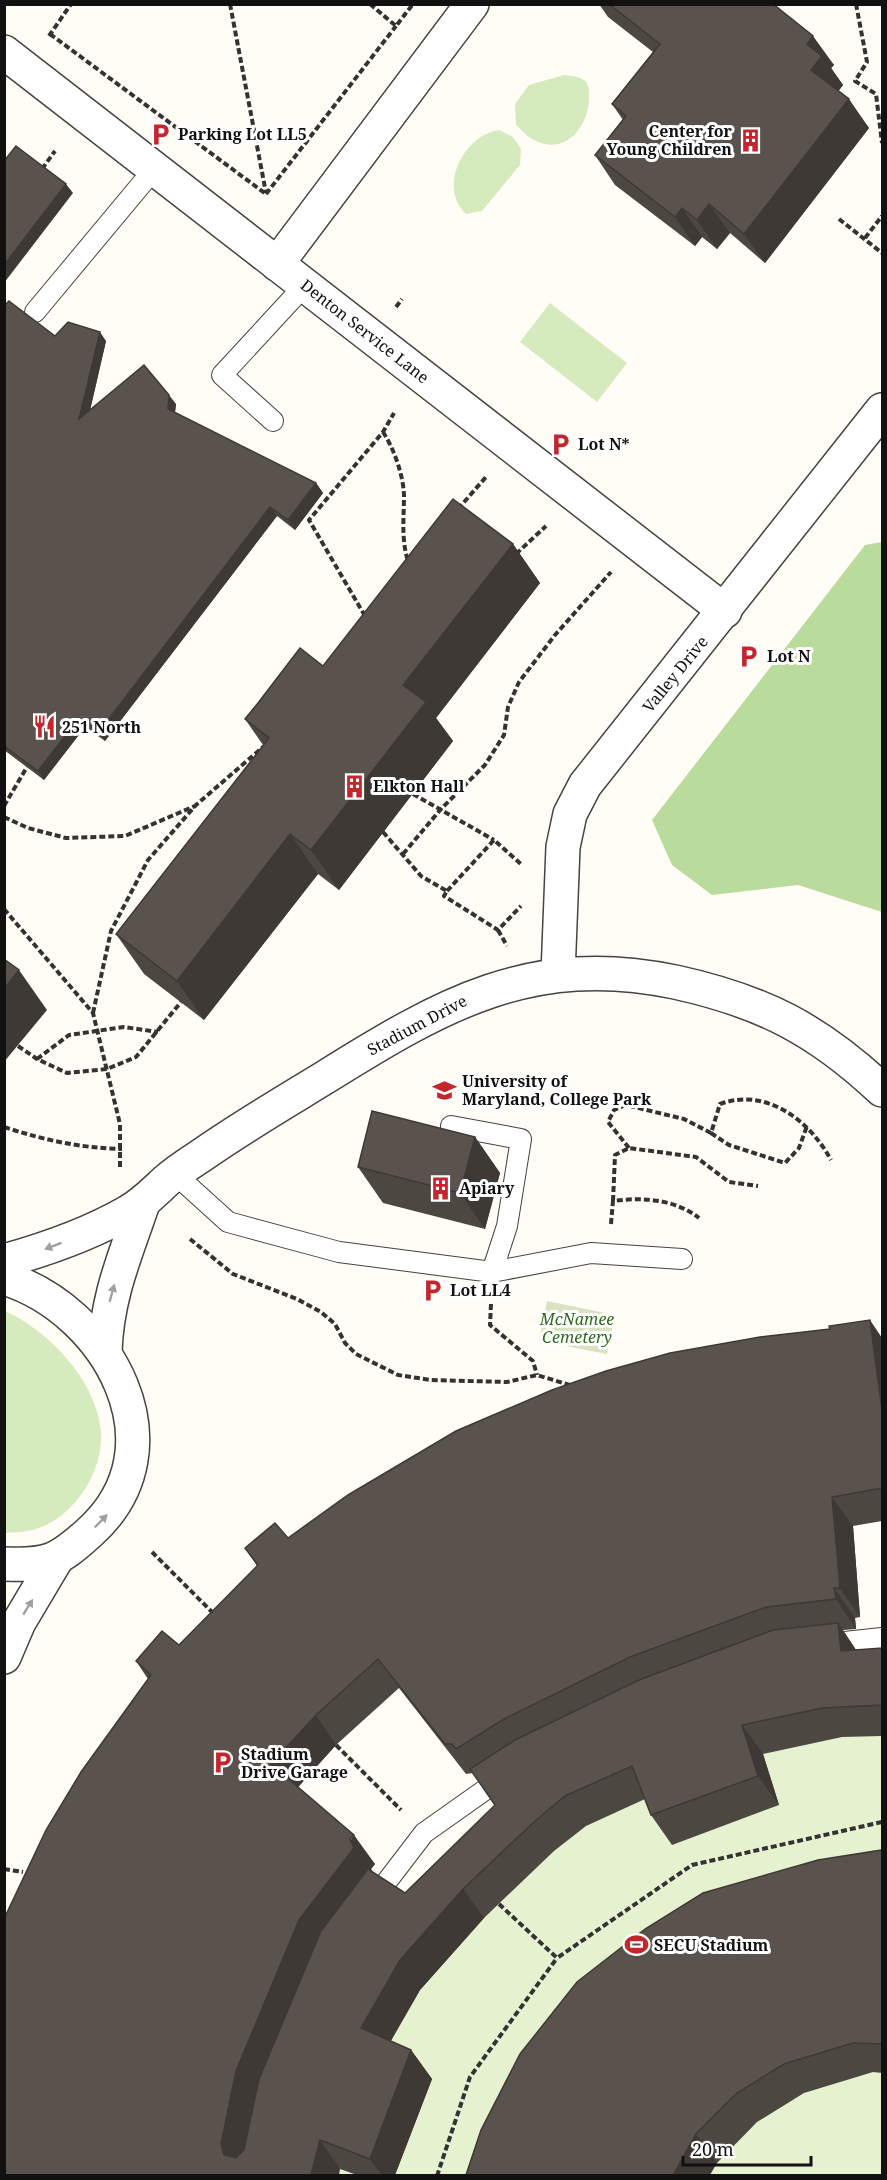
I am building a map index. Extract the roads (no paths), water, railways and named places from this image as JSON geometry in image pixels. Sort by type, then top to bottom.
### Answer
[{"type":"street","points":[[277,264],[306,222],[472,4]]},
{"type":"street","name":"Denton Service Lane","points":[[4,52],[725,611]]},
{"type":"street","name":"Valley Drive","points":[[558,974],[563,847],[570,814],[585,785],[882,410]]},
{"type":"street","name":"Stadium Drive","points":[[4,1261],[87,1234],[143,1203],[175,1174],[231,1135],[392,1034],[464,999],[558,974],[616,974],[660,979],[712,990],[756,1004],[807,1029],[850,1060],[882,1090]]},
{"type":"street","name":"Stadium Drive","points":[[105,1350],[109,1304],[123,1254],[143,1203]]},
{"type":"street","points":[[4,1278],[18,1282],[60,1307],[105,1350],[130,1409],[134,1431],[130,1465],[122,1492],[114,1507],[81,1539],[57,1558],[44,1563],[4,1564]]},
{"type":"street","points":[[4,1657],[19,1622],[57,1558]]},
{"type":"lane","points":[[35,312],[155,168]]},
{"type":"lane","points":[[273,421],[222,375],[305,285]]},
{"type":"lane","points":[[451,1126],[521,1139],[507,1226],[492,1272]]},
{"type":"lane","points":[[175,1174],[228,1222],[339,1252],[492,1272],[591,1253],[682,1259]]},
{"type":"lane","points":[[803,1647],[882,1638]]},
{"type":"lane","points":[[360,1917],[424,1833],[522,1765]]},
{"type":"place","name":"Parking Lot LL5","points":[[160,134]]},
{"type":"place","name":"Center for Young Children","points":[[750,140]]},
{"type":"place","name":"Lot N*","points":[[560,444]]},
{"type":"place","name":"Lot N","points":[[749,656]]},
{"type":"place","name":"251 North","points":[[44,727]]},
{"type":"place","name":"Elkton Hall","points":[[355,786]]},
{"type":"place","name":"University of Maryland, College Park","points":[[444,1090]]},
{"type":"place","name":"Apiary","points":[[441,1188]]},
{"type":"place","name":"Lot LL4","points":[[432,1290]]},
{"type":"place","name":"Stadium Drive Garage","points":[[223,1763]]},
{"type":"place","name":"SECU Stadium","points":[[636,1945]]},
{"type":"park label","name":"McNamee Cemetery","points":[[577,1328]]}]
